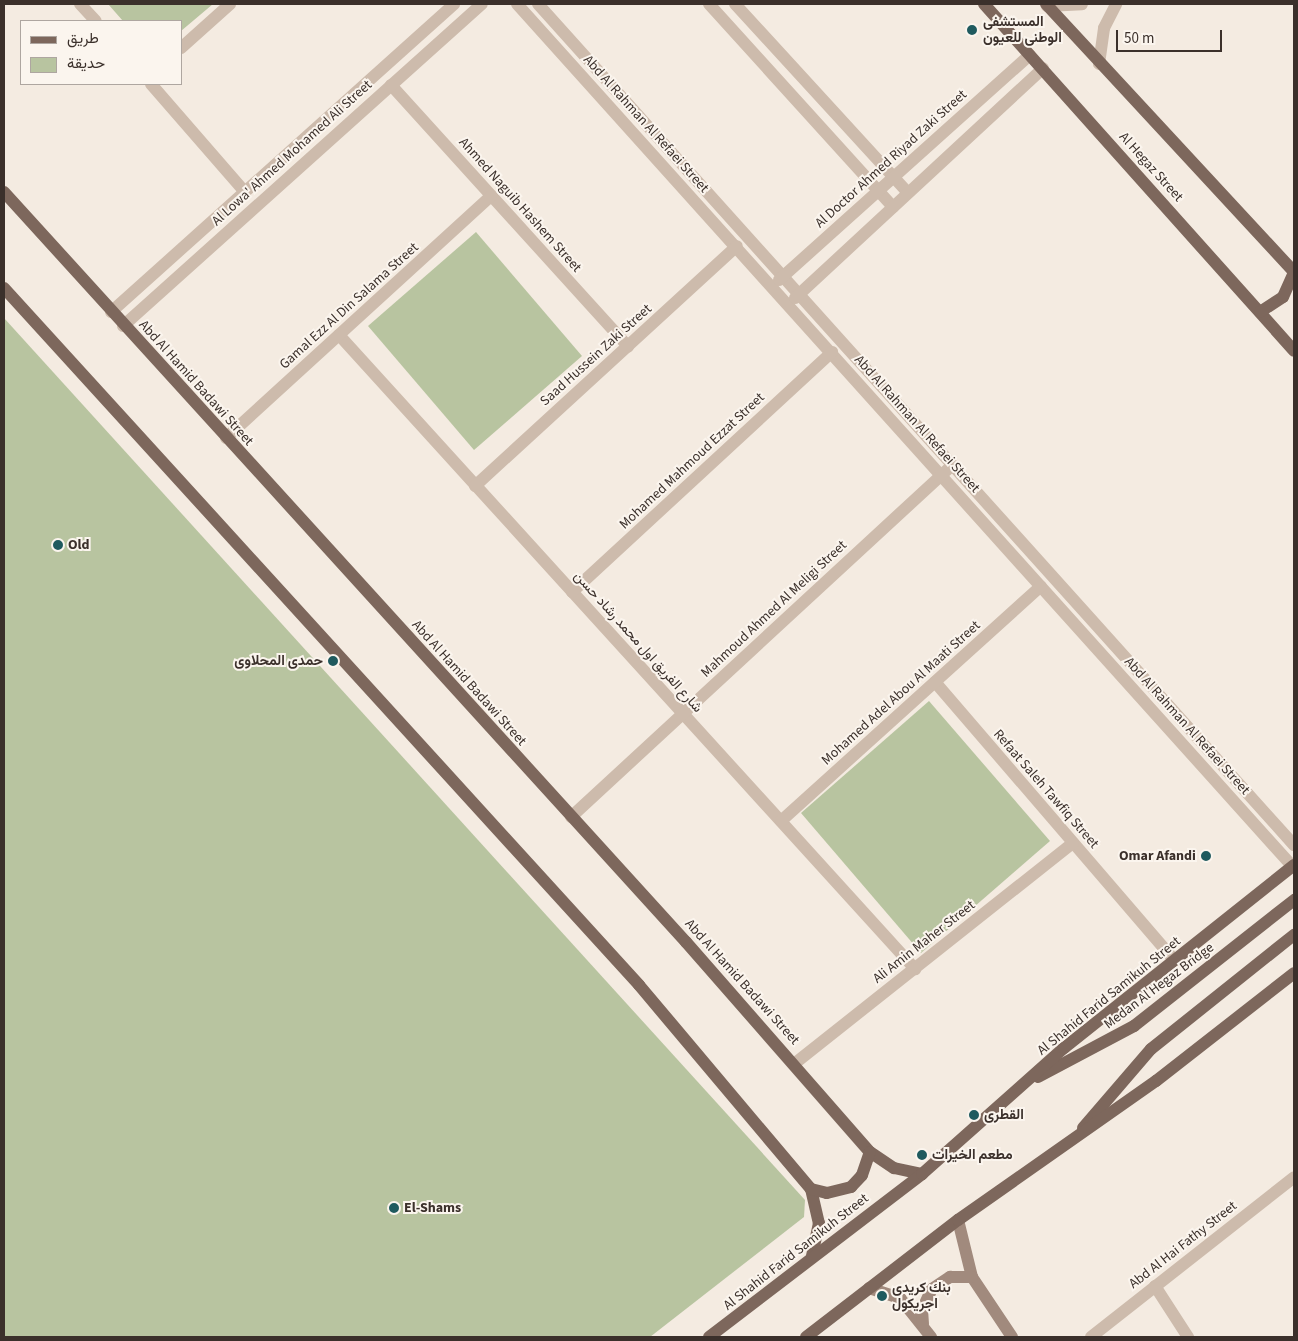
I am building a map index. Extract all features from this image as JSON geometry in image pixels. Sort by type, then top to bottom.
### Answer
[{"type":"main road","name":"Al Hegaz Street","points":[[984,4],[1294,348]]},
{"type":"main road","points":[[1047,5],[1099,64],[1294,272],[1283,297],[1260,312]]},
{"type":"main road","name":"Abd Al Hamid Badawi Street","points":[[4,192],[123,326],[794,1064],[870,1152],[894,1168],[922,1174]]},
{"type":"main road","points":[[4,288],[640,985],[811,1189],[819,1223],[812,1257]]},
{"type":"main road","name":"Al Shahid Farid Samikuh Street","points":[[709,1337],[922,1174],[1175,961],[1294,866]]},
{"type":"main road","name":"Medan Al Hegaz Bridge","points":[[1032,1080],[1102,1047],[1134,1026],[1294,900]]},
{"type":"main road","points":[[1078,1136],[1099,1105],[1151,1049],[1294,935]]},
{"type":"main road","points":[[806,1337],[958,1220],[1078,1136],[1294,973]]},
{"type":"main road","points":[[811,1189],[835,1192],[851,1187],[862,1175],[870,1152]]},
{"type":"main road","points":[[958,1220],[972,1277],[1012,1337]]},
{"type":"main road","points":[[923,1324],[922,1310],[932,1289],[950,1277],[972,1277]]},
{"type":"main road","points":[[870,1288],[900,1298],[923,1324],[931,1337]]},
{"type":"street","points":[[80,4],[95,20]]},
{"type":"street","points":[[182,47],[230,4]]},
{"type":"street","name":"Al Lowa' Ahmed Mohamed Ali Street","points":[[111,312],[454,4]]},
{"type":"street","name":"Al Lowa' Ahmed Mohamed Ali Street","points":[[123,326],[482,4]]},
{"type":"street","name":"Abd Al Rahman Al Refaei Street","points":[[517,4],[790,303],[1041,586],[1294,866]]},
{"type":"street","name":"Abd Al Rahman Al Refaei Street","points":[[538,4],[785,275],[1294,845]]},
{"type":"street","points":[[709,4],[893,207]]},
{"type":"street","points":[[735,4],[908,193]]},
{"type":"street","points":[[1047,5],[1082,4]]},
{"type":"street","points":[[1099,64],[1104,28],[1116,4]]},
{"type":"street","name":"Al Doctor Ahmed Riyad Zaki Street","points":[[773,286],[1030,55]]},
{"type":"street","points":[[790,303],[1043,68]]},
{"type":"street","points":[[151,85],[245,192]]},
{"type":"street","name":"Ahmed Naguib Hashem Street","points":[[391,85],[628,346]]},
{"type":"street","name":"Gamal Ezz Al Din Salama Street","points":[[226,438],[491,196]]},
{"type":"street","name":"Saad Hussein Zaki Street","points":[[475,486],[736,246]]},
{"type":"street","name":"شارع الفريق اول محمد رشاد حسن","points":[[339,335],[914,968]]},
{"type":"street","name":"Mohamed Mahmoud Ezzat Street","points":[[572,592],[832,352]]},
{"type":"street","name":"Mahmoud Ahmed Al Meligi Street","points":[[571,817],[954,464]]},
{"type":"street","name":"Mohamed Adel Abou Al Maati Street","points":[[780,821],[1041,586]]},
{"type":"street","name":"Refaat Saleh Tawfiq Street","points":[[935,682],[1175,961]]},
{"type":"street","name":"Ali Amin Maher Street","points":[[794,1064],[1073,843]]},
{"type":"street","name":"Abd Al Hai Fathy Street","points":[[1091,1337],[1294,1177]]},
{"type":"street","points":[[1156,1286],[1188,1337]]},
{"type":"green space","points":[[108,4],[213,4],[182,30],[182,20],[122,20]]},
{"type":"green space","points":[[476,232],[582,356],[474,450],[368,326]]},
{"type":"green space","points":[[4,318],[805,1200],[804,1217],[650,1337],[4,1337]]},
{"type":"green space","points":[[929,701],[1050,841],[921,953],[801,813]]},
{"type":"place","name":"المستشفى الوطنى للعيون","points":[[972,30]]},
{"type":"place","name":"Old","points":[[58,545]]},
{"type":"place","name":"حمدى المحلاوى","points":[[333,661]]},
{"type":"place","name":"Omar Afandi","points":[[1206,856]]},
{"type":"place","name":"القطرى","points":[[974,1115]]},
{"type":"place","name":"مطعم الخيرات","points":[[922,1155]]},
{"type":"place","name":"El-Shams","points":[[394,1208]]},
{"type":"place","name":"بنك كريدى اجريكول","points":[[882,1296]]}]
